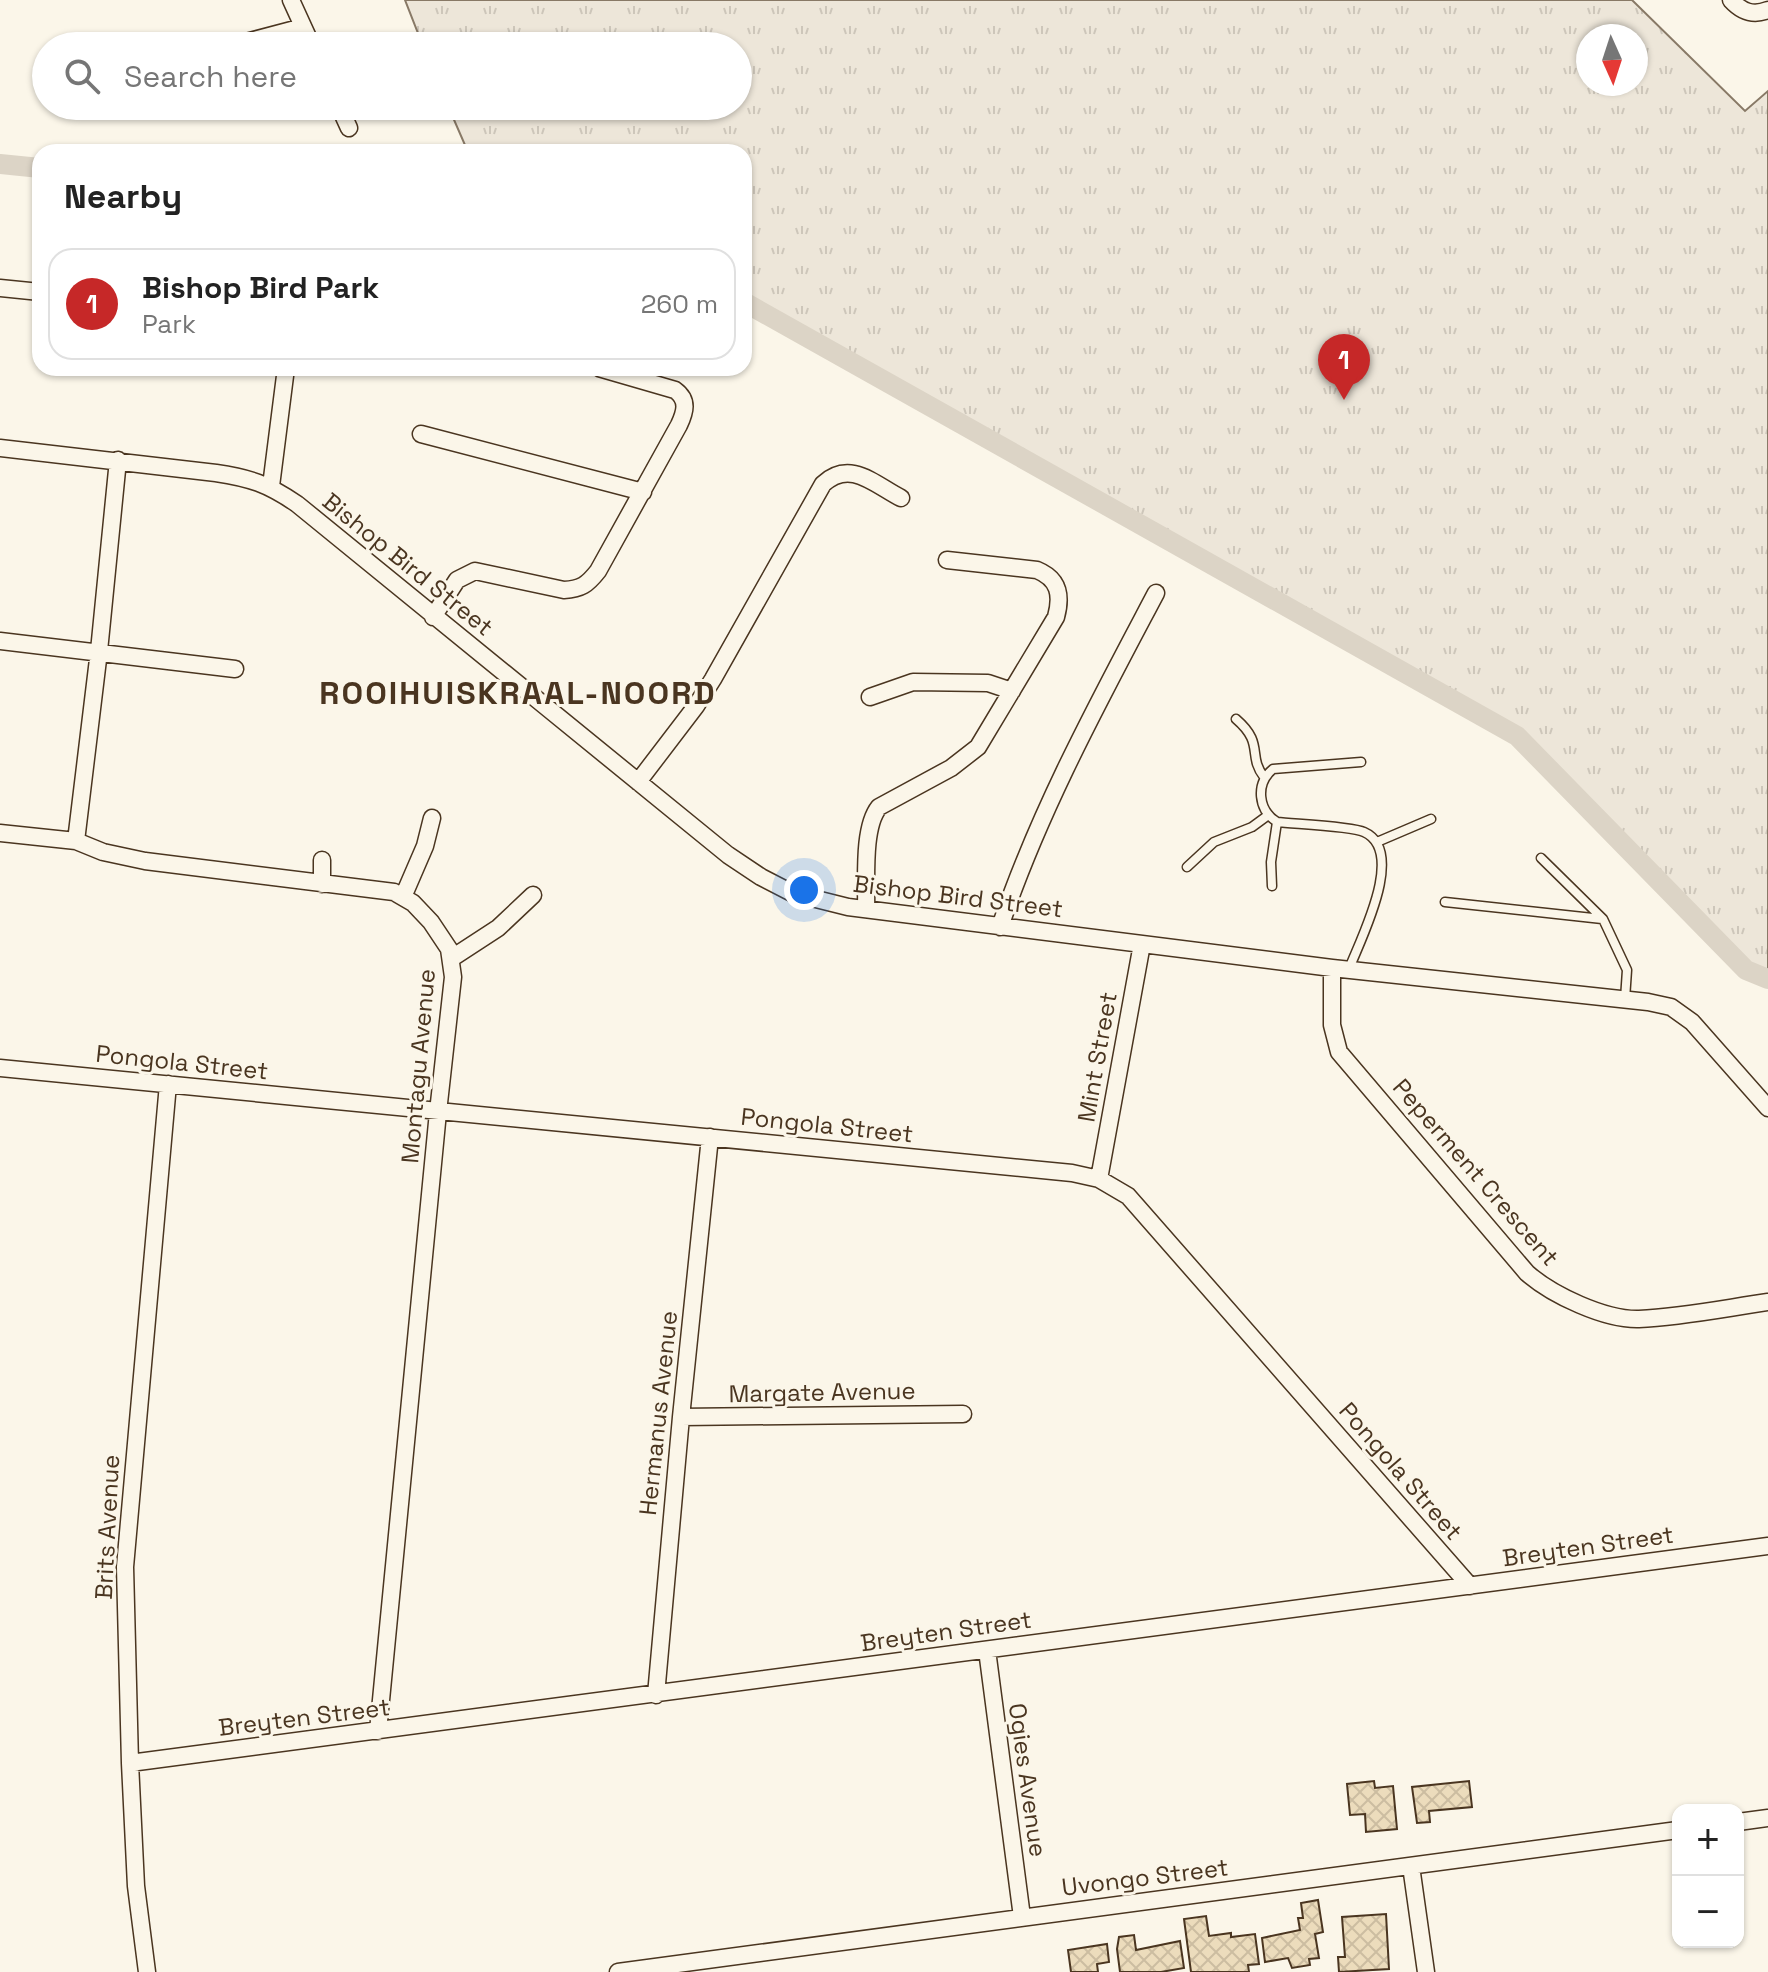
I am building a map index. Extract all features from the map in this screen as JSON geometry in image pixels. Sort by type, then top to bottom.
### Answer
[{"type":"street","points":[[291,0],[305,32]]},
{"type":"street","points":[[1731,0],[1747,12],[1755,14],[1768,10]]},
{"type":"street","points":[[284,32],[303,27]]},
{"type":"street","points":[[345,120],[349,128]]},
{"type":"street","points":[[0,288],[32,291]]},
{"type":"street","points":[[271,486],[285,376]]},
{"type":"street","points":[[433,617],[457,580],[475,571],[564,590],[587,585],[643,492],[679,425],[685,403],[682,395],[675,390],[627,376]]},
{"type":"street","points":[[421,434],[643,492]]},
{"type":"street","name":"Bishop Bird Street","points":[[0,448],[237,476],[271,486],[728,855],[792,893],[822,902],[1000,927],[1340,969],[1625,999],[1671,1007],[1692,1022],[1768,1108]]},
{"type":"street","points":[[76,841],[118,460]]},
{"type":"street","points":[[638,782],[713,679],[823,484],[833,475],[854,473],[901,498]]},
{"type":"street","points":[[866,909],[869,826],[875,813],[879,807],[970,755],[978,747],[1056,617],[1060,603],[1056,583],[1037,570],[947,560]]},
{"type":"street","points":[[1000,927],[1014,887],[1089,720],[1156,593]]},
{"type":"street","points":[[0,641],[235,669]]},
{"type":"street","points":[[870,697],[913,682],[988,683],[1012,691]]},
{"type":"street","points":[[0,833],[76,841],[123,858],[394,892],[403,897],[425,846],[432,818]]},
{"type":"street","points":[[322,860],[322,884]]},
{"type":"street","points":[[452,958],[498,928],[533,895]]},
{"type":"street","name":"Montagu Avenue","points":[[378,1731],[453,977],[449,949],[431,922],[403,897]]},
{"type":"street","name":"Mint Street","points":[[1099,1179],[1142,944]]},
{"type":"street","name":"Peperment Crescent","points":[[1340,969],[1332,1025],[1339,1052],[1539,1283],[1602,1313],[1638,1319],[1768,1302]]},
{"type":"street","name":"Pongola Street","points":[[0,1068],[1072,1173],[1099,1179],[1128,1196],[1470,1586]]},
{"type":"street","name":"Brits Avenue","points":[[147,1972],[136,1886],[125,1567],[168,1084]]},
{"type":"street","name":"Hermanus Avenue","points":[[656,1695],[710,1137]]},
{"type":"street","name":"Margate Avenue","points":[[681,1417],[963,1414]]},
{"type":"street","name":"Breyten Street","points":[[130,1763],[1768,1546]]},
{"type":"street","name":"Ogies Avenue","points":[[987,1650],[1022,1917]]},
{"type":"street","points":[[1744,1821],[1768,1818]]},
{"type":"street","name":"Uvongo Street","points":[[618,1972],[664,1969],[1022,1917],[1672,1831]]},
{"type":"street","points":[[1411,1866],[1426,1972]]},
{"type":"lane","points":[[1236,719],[1254,738],[1258,770],[1264,777]]},
{"type":"lane","points":[[1340,969],[1381,884],[1382,854],[1377,842],[1364,832],[1277,822],[1267,816],[1261,789],[1264,777],[1273,769],[1361,762]]},
{"type":"lane","points":[[1187,867],[1214,842],[1252,827],[1267,816]]},
{"type":"lane","points":[[1377,842],[1431,819]]},
{"type":"lane","points":[[1272,886],[1271,862],[1277,822]]},
{"type":"lane","points":[[1541,858],[1603,919],[1627,970],[1625,999]]},
{"type":"lane","points":[[1445,902],[1603,919]]},
{"type":"green space","points":[[405,0],[1632,0],[1745,111],[1768,91],[1768,979],[1746,969],[1517,736],[752,306],[752,144],[465,144],[454,120],[752,120],[752,32],[418,32]]},
{"type":"building","points":[[1374,1781],[1375,1788],[1393,1786],[1397,1829],[1366,1832],[1365,1814],[1350,1815],[1347,1784]]},
{"type":"building","points":[[1469,1781],[1472,1807],[1429,1811],[1430,1822],[1417,1823],[1412,1787]]},
{"type":"building","points":[[1318,1900],[1323,1932],[1315,1934],[1319,1958],[1309,1959],[1310,1965],[1292,1968],[1288,1958],[1265,1962],[1262,1938],[1300,1930],[1298,1918],[1303,1918],[1301,1903]]},
{"type":"building","points":[[1386,1914],[1389,1969],[1339,1972],[1338,1957],[1345,1957],[1342,1917]]},
{"type":"building","points":[[1206,1916],[1209,1936],[1255,1934],[1259,1964],[1248,1965],[1249,1972],[1191,1972],[1184,1919]]},
{"type":"building","points":[[1134,1935],[1136,1950],[1180,1941],[1184,1968],[1161,1972],[1120,1972],[1119,1937]]},
{"type":"building","points":[[1107,1944],[1109,1962],[1097,1964],[1098,1972],[1071,1972],[1068,1950]]},
{"type":"waterway","points":[[0,164],[32,167]]},
{"type":"waterway","points":[[752,306],[1517,736],[1746,970],[1768,979]]},
{"type":"place","name":"Bishop Bird Park","points":[[1344,400]]},
{"type":"district","name":"ROOIHUISKRAAL-NOORD","points":[[518,693]]}]
